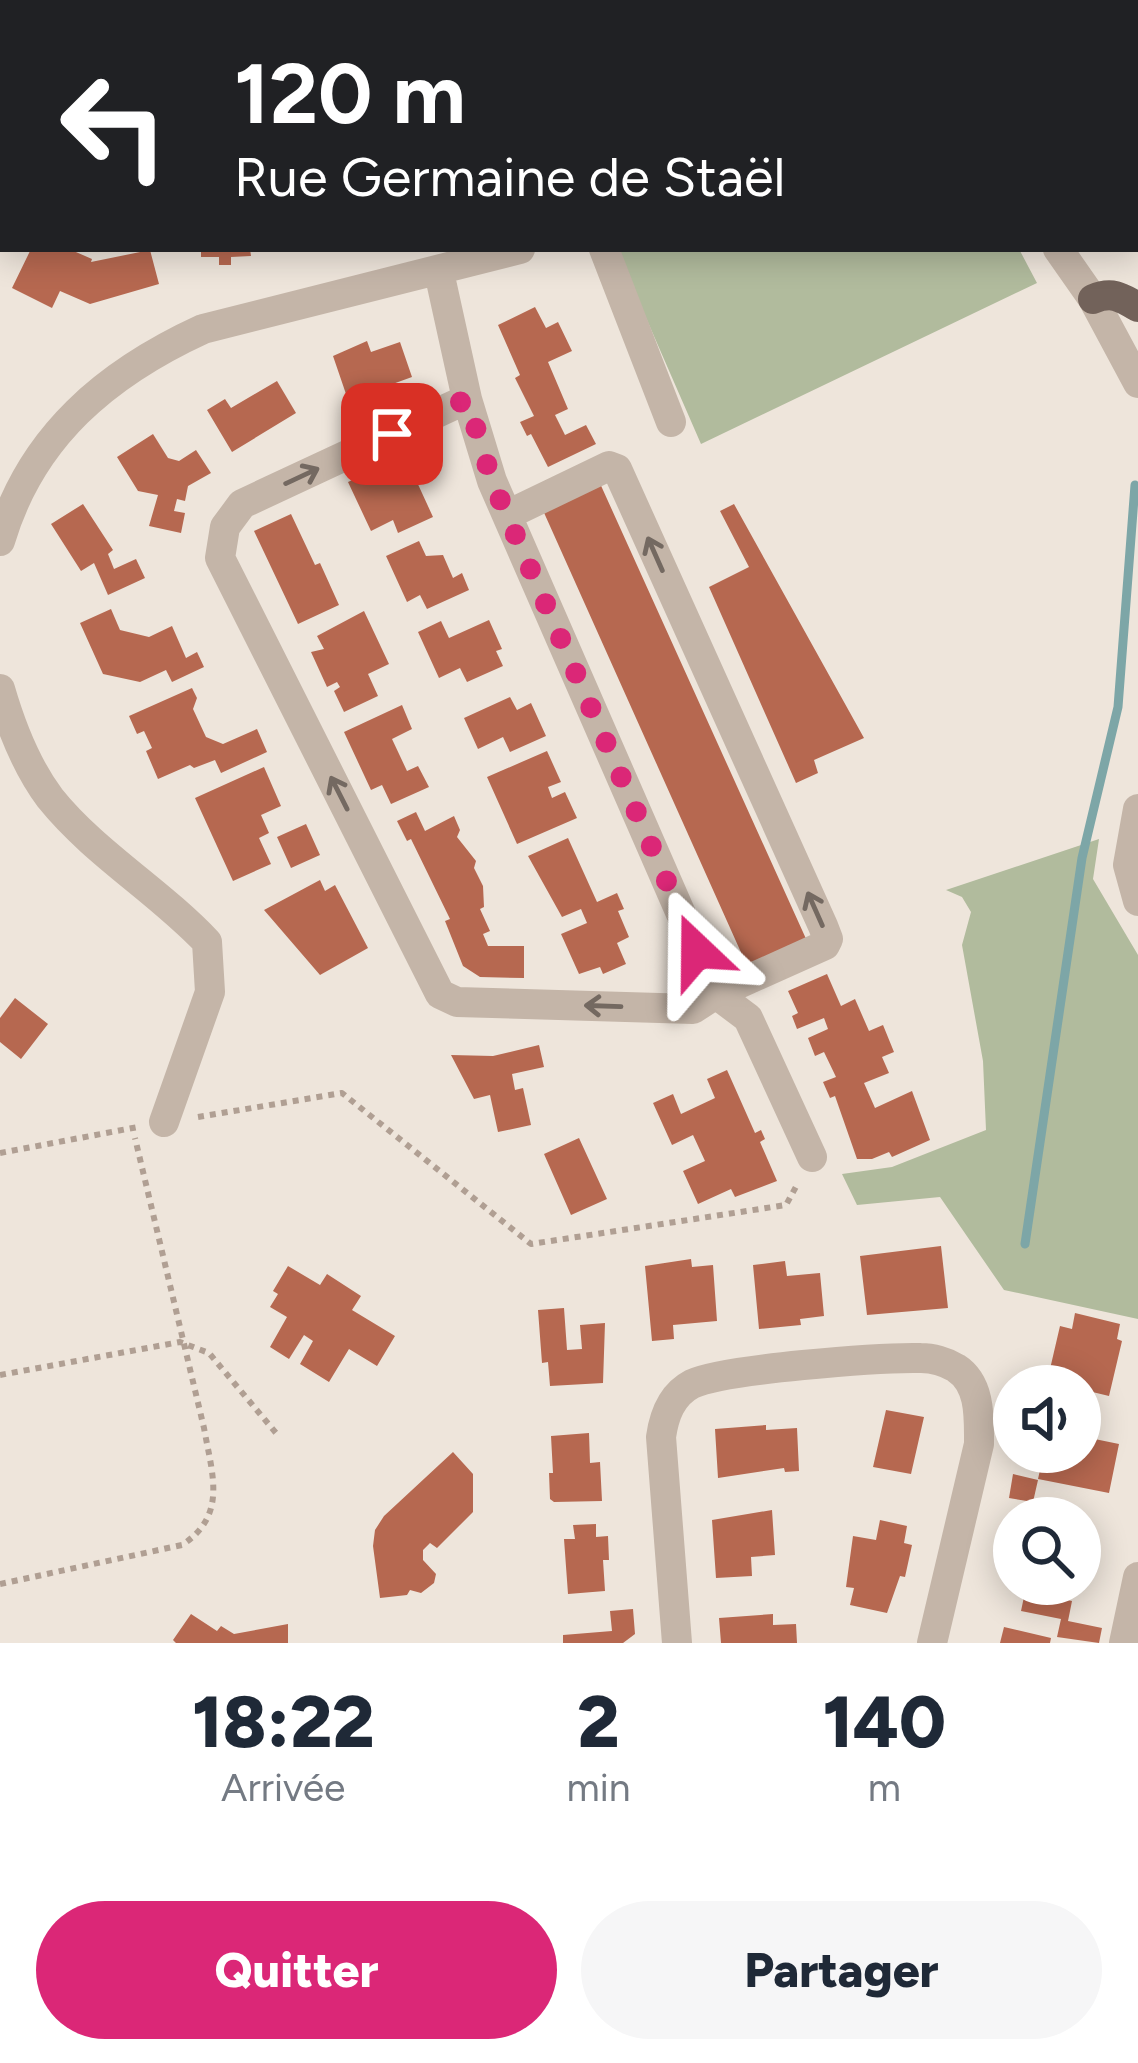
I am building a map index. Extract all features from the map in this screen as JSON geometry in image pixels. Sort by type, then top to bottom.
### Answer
[{"type":"main road","points":[[1094,299],[1119,296],[1138,307]]},
{"type":"street","points":[[0,541],[10,505],[38,457],[69,419],[130,367],[203,328],[509,252]]},
{"type":"street","points":[[605,252],[671,422]]},
{"type":"street","points":[[1060,252],[1094,299],[1138,382]]},
{"type":"street","points":[[439,272],[467,399],[507,515],[716,994],[748,1018],[812,1157]]},
{"type":"street","points":[[467,399],[242,504],[225,527],[220,558],[440,994],[457,1002],[693,1009],[825,945],[828,938],[617,469],[609,466],[507,515]]},
{"type":"street","points":[[0,689],[22,750],[50,798],[89,837],[172,905],[207,942],[210,992],[164,1123]]},
{"type":"street","points":[[1138,809],[1128,865],[1138,902]]},
{"type":"street","points":[[676,1643],[661,1437],[668,1406],[689,1385],[728,1374],[919,1358],[958,1369],[974,1388],[980,1421],[979,1444],[932,1643]]},
{"type":"street","points":[[1124,1643],[1138,1577]]},
{"type":"path","points":[[342,1093],[531,1244],[786,1205],[812,1157]]},
{"type":"path","points":[[0,1583],[182,1545],[202,1532],[210,1518],[212,1474],[133,1128]]},
{"type":"path","points":[[0,1375],[180,1342],[208,1353],[276,1433]]},
{"type":"green space","points":[[617,252],[1021,252],[1037,283],[701,444]]},
{"type":"green space","points":[[1099,839],[1093,879],[1138,955],[1138,1319],[1004,1290],[940,1197],[857,1205],[842,1174],[892,1167],[986,1130],[983,1061],[962,945],[971,912],[962,897],[946,890]]},
{"type":"building","points":[[30,252],[76,252],[91,262],[151,252],[159,284],[90,304],[60,291],[52,308],[12,288]]},
{"type":"building","points":[[201,252],[250,252],[251,256],[231,257],[231,265],[219,265],[219,257],[201,257]]},
{"type":"building","points":[[535,307],[546,328],[558,322],[572,351],[548,362],[568,409],[555,415],[565,435],[586,425],[596,444],[548,467],[520,422],[534,416],[515,378],[520,375],[498,325]]},
{"type":"building","points":[[367,341],[371,352],[400,342],[412,377],[365,394],[363,388],[346,394],[333,356]]},
{"type":"building","points":[[277,381],[296,413],[232,452],[207,410],[225,399],[231,408]]},
{"type":"building","points":[[153,434],[168,458],[179,461],[196,450],[211,473],[188,486],[185,501],[177,499],[174,511],[185,513],[181,533],[149,526],[158,495],[138,491],[117,457]]},
{"type":"building","points":[[405,456],[433,517],[398,533],[393,520],[371,531],[348,482]]},
{"type":"building","points":[[598,479],[807,941],[748,968],[541,506]]},
{"type":"building","points":[[83,504],[113,550],[108,554],[114,569],[136,559],[145,578],[108,595],[94,563],[81,571],[51,524]]},
{"type":"building","points":[[734,504],[864,738],[814,760],[818,773],[796,783],[709,587],[749,567],[720,511]]},
{"type":"building","points":[[291,514],[339,605],[298,624],[254,531]]},
{"type":"building","points":[[419,541],[426,556],[443,555],[453,578],[462,573],[469,590],[427,609],[420,595],[407,602],[386,556]]},
{"type":"building","points":[[111,609],[120,630],[149,637],[172,626],[186,658],[197,652],[204,667],[172,682],[166,670],[140,682],[103,674],[80,623]]},
{"type":"building","points":[[364,611],[389,664],[368,674],[378,696],[344,712],[334,691],[340,687],[337,682],[327,687],[311,652],[324,649],[317,636]]},
{"type":"building","points":[[489,620],[502,649],[496,651],[503,666],[467,682],[460,668],[439,678],[418,632],[441,621],[449,638]]},
{"type":"building","points":[[192,688],[197,698],[193,709],[206,737],[223,744],[257,729],[267,752],[221,773],[215,760],[158,779],[146,751],[152,748],[144,731],[137,734],[129,716]]},
{"type":"building","points":[[510,697],[517,710],[531,703],[546,736],[510,752],[503,737],[478,749],[464,718]]},
{"type":"building","points":[[402,705],[412,729],[392,739],[407,771],[418,766],[429,787],[391,804],[382,785],[371,790],[344,732]]},
{"type":"building","points":[[547,751],[561,782],[548,787],[552,798],[565,792],[577,818],[517,844],[487,777]]},
{"type":"building","points":[[264,767],[281,806],[261,815],[269,833],[259,838],[271,864],[233,881],[195,798]]},
{"type":"building","points":[[416,812],[425,831],[454,816],[460,830],[457,837],[476,861],[474,868],[483,886],[484,907],[480,909],[490,931],[483,934],[488,946],[524,946],[524,978],[480,977],[463,966],[445,921],[450,919],[411,839],[407,841],[397,821]]},
{"type":"building","points":[[306,824],[320,855],[291,868],[277,837]]},
{"type":"building","points":[[568,838],[597,902],[617,893],[624,909],[618,911],[629,937],[617,943],[626,964],[603,974],[600,967],[579,974],[561,934],[587,923],[581,909],[562,917],[528,856]]},
{"type":"building","points":[[320,880],[325,891],[335,885],[368,948],[320,975],[264,910]]},
{"type":"building","points":[[827,974],[841,1006],[855,999],[869,1031],[883,1025],[894,1052],[882,1057],[889,1073],[864,1083],[875,1108],[912,1091],[930,1140],[892,1157],[889,1152],[857,1159],[835,1096],[830,1098],[823,1082],[836,1077],[824,1052],[815,1056],[808,1038],[828,1029],[824,1018],[797,1029],[792,1016],[798,1013],[788,991]]},
{"type":"building","points":[[15,998],[48,1024],[21,1059],[0,1042],[0,1018]]},
{"type":"building","points":[[539,1045],[544,1067],[512,1074],[515,1090],[523,1088],[531,1125],[498,1132],[490,1095],[474,1099],[451,1055],[493,1056]]},
{"type":"building","points":[[727,1070],[755,1133],[761,1130],[765,1139],[760,1142],[777,1181],[735,1197],[731,1189],[698,1204],[683,1171],[705,1161],[693,1135],[672,1145],[653,1103],[673,1094],[681,1114],[715,1098],[707,1079]]},
{"type":"building","points":[[579,1138],[607,1199],[571,1215],[544,1154]]},
{"type":"building","points":[[941,1246],[948,1308],[867,1315],[860,1256]]},
{"type":"building","points":[[691,1259],[692,1267],[713,1265],[717,1321],[673,1325],[674,1339],[652,1341],[645,1266]]},
{"type":"building","points":[[785,1261],[787,1276],[820,1273],[824,1316],[800,1319],[801,1325],[759,1329],[753,1265]]},
{"type":"building","points":[[288,1266],[320,1285],[327,1274],[361,1296],[352,1310],[395,1336],[377,1366],[349,1349],[329,1382],[300,1364],[313,1341],[304,1335],[289,1359],[270,1347],[287,1317],[270,1307],[278,1294],[273,1291]]},
{"type":"building","points":[[564,1308],[567,1350],[582,1349],[580,1325],[605,1323],[603,1383],[550,1386],[548,1362],[542,1363],[538,1310]]},
{"type":"building","points":[[1075,1313],[1120,1324],[1117,1339],[1122,1341],[1109,1396],[1101,1394],[1101,1365],[1051,1365],[1060,1326],[1072,1329]]},
{"type":"building","points":[[886,1410],[924,1417],[911,1474],[873,1467]]},
{"type":"building","points":[[766,1425],[766,1430],[797,1428],[799,1471],[785,1472],[784,1468],[718,1478],[715,1429]]},
{"type":"building","points":[[589,1433],[590,1463],[600,1462],[602,1501],[554,1502],[550,1499],[551,1436]]},
{"type":"building","points":[[1101,1440],[1119,1444],[1109,1493],[1038,1479],[1039,1473],[1101,1473]]},
{"type":"building","points":[[453,1452],[473,1474],[473,1512],[437,1548],[430,1543],[423,1550],[423,1560],[436,1574],[434,1583],[421,1593],[410,1590],[407,1595],[380,1598],[375,1530]]},
{"type":"building","points":[[1013,1474],[1038,1480],[1034,1497],[1009,1497]]},
{"type":"building","points":[[772,1510],[775,1555],[751,1557],[752,1576],[716,1578],[712,1520]]},
{"type":"building","points":[[880,1520],[907,1526],[904,1543],[912,1545],[905,1577],[900,1576],[887,1613],[850,1605],[854,1588],[846,1587],[853,1536],[876,1540]]},
{"type":"building","points":[[596,1524],[596,1537],[608,1536],[609,1560],[603,1560],[605,1591],[568,1594],[564,1539],[575,1539],[573,1525]]},
{"type":"building","points":[[1022,1605],[1071,1605],[1068,1621],[1102,1628],[1099,1643],[1057,1637],[1061,1619],[1021,1611]]},
{"type":"building","points":[[633,1609],[635,1634],[623,1643],[563,1643],[563,1635],[612,1631],[610,1611]]},
{"type":"building","points":[[191,1614],[217,1631],[221,1626],[234,1634],[288,1624],[288,1643],[176,1643],[173,1640]]},
{"type":"building","points":[[773,1614],[773,1625],[796,1624],[797,1643],[721,1643],[719,1618]]},
{"type":"building","points":[[1004,1627],[1051,1638],[1050,1643],[1000,1643]]},
{"type":"waterway","points":[[1025,1244],[1082,858],[1118,707],[1135,485]]},
{"type":"route","points":[[392,434],[467,399],[492,481],[697,951]]}]
